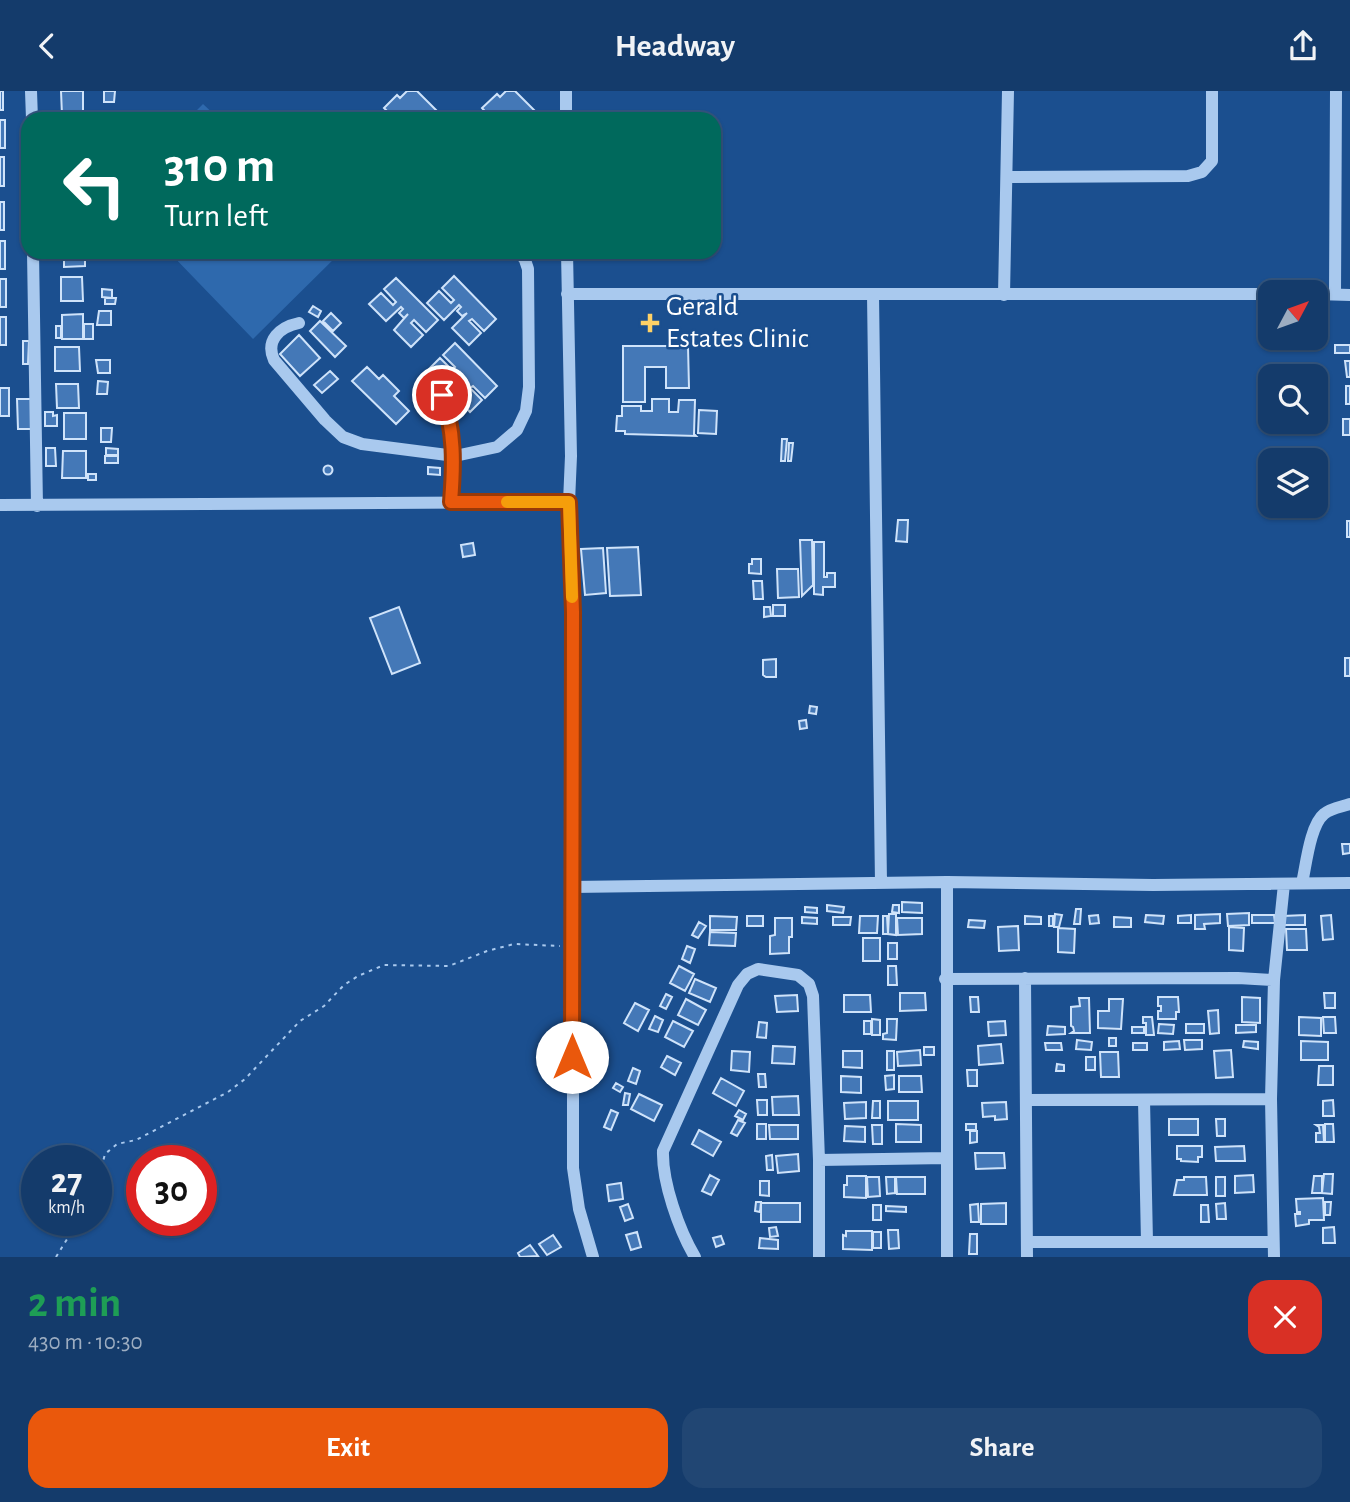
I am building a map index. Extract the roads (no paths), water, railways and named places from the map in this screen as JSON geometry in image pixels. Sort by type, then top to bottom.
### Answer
[{"type":"street","points":[[31,91],[32,112]]},
{"type":"street","points":[[566,91],[566,112]]},
{"type":"street","points":[[1004,295],[1008,91]]},
{"type":"street","points":[[1007,177],[1188,176],[1202,172],[1212,160],[1212,91]]},
{"type":"street","points":[[1335,294],[1336,91]]},
{"type":"street","points":[[33,259],[37,506]]},
{"type":"street","points":[[299,323],[277,333],[270,351],[274,360],[343,437],[362,444],[455,456],[498,447],[509,440],[517,430],[526,411],[529,387],[528,269],[524,259]]},
{"type":"street","points":[[566,259],[573,612],[573,1168],[579,1209],[593,1257]]},
{"type":"street","points":[[567,294],[1258,294]]},
{"type":"street","points":[[1328,294],[1350,295]]},
{"type":"street","points":[[873,295],[881,883]]},
{"type":"street","points":[[433,380],[447,409],[455,456],[451,502]]},
{"type":"street","points":[[0,505],[569,502]]},
{"type":"street","points":[[1301,883],[1312,837],[1321,816],[1331,809],[1350,804]]},
{"type":"street","points":[[571,887],[947,882],[1350,883]]},
{"type":"street","points":[[947,882],[947,1257]]},
{"type":"street","points":[[1274,1257],[1271,1099],[1274,980],[1284,884]]},
{"type":"street","points":[[695,1257],[684,1235],[664,1174],[663,1151],[738,985],[747,974],[758,969],[798,975],[809,984],[813,996],[819,1160],[819,1257]]},
{"type":"street","points":[[1025,978],[1027,1257]]},
{"type":"street","points":[[945,979],[1274,980]]},
{"type":"street","points":[[1027,1100],[1271,1099]]},
{"type":"street","points":[[1144,1100],[1147,1242]]},
{"type":"street","points":[[819,1160],[947,1157]]},
{"type":"street","points":[[1027,1242],[1273,1242]]},
{"type":"place","name":"Gerald Estates Clinic","points":[[650,323]]}]
